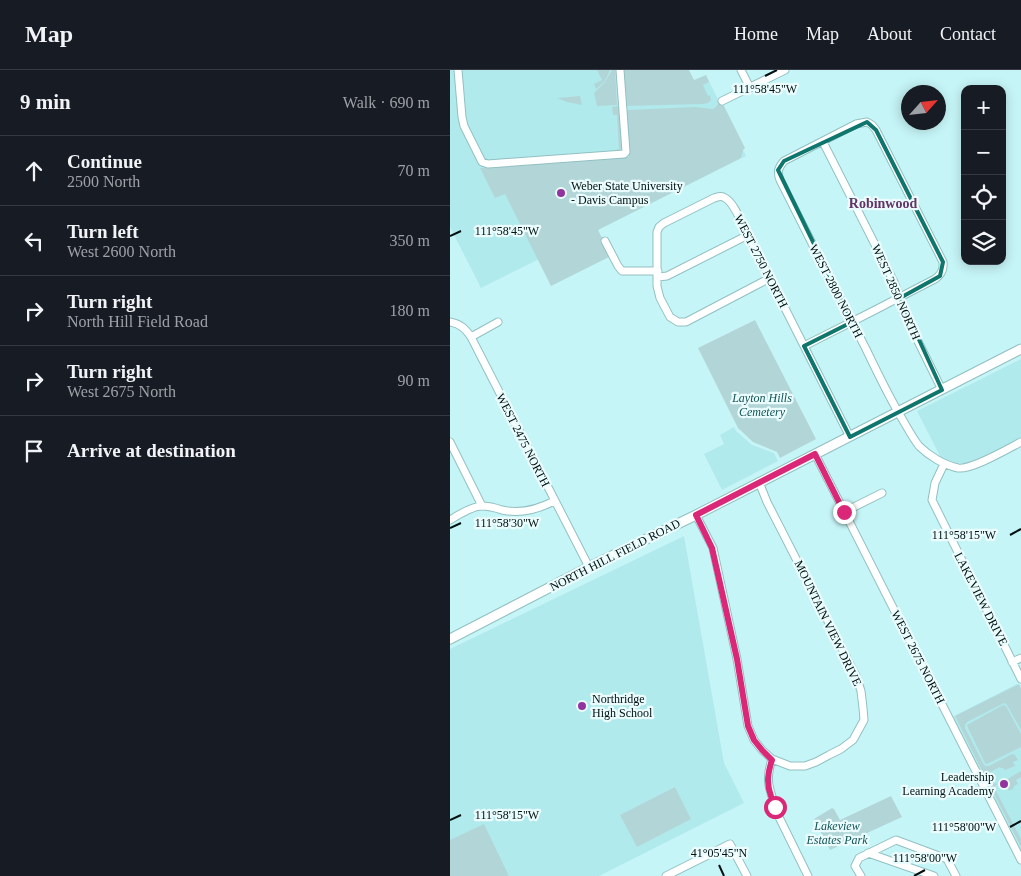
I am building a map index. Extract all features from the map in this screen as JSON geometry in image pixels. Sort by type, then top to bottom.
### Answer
[{"type":"main road","name":"NORTH HILL FIELD ROAD","points":[[450,639],[1021,349]]},
{"type":"street","points":[[458,70],[464,126],[482,162],[488,164],[626,152],[620,70]]},
{"type":"street","points":[[741,70],[750,88]]},
{"type":"street","points":[[722,101],[785,70]]},
{"type":"street","points":[[804,346],[900,298],[940,276],[943,271],[943,262],[872,125],[867,122],[856,124],[823,142]]},
{"type":"street","name":"WEST 2800 NORTH","points":[[823,142],[784,162],[778,170],[780,180],[909,433],[926,452],[944,464]]},
{"type":"street","name":"WEST 2850 NORTH","points":[[823,142],[894,282],[903,311],[942,390]]},
{"type":"street","name":"WEST 2750 NORTH","points":[[658,274],[656,239],[659,227],[714,198],[721,196],[731,202],[850,437]]},
{"type":"street","points":[[605,241],[622,270],[667,276],[748,235]]},
{"type":"street","points":[[658,274],[660,298],[670,317],[678,322],[686,322],[770,278]]},
{"type":"street","name":"WEST 2475 NORTH","points":[[450,322],[463,327],[471,336],[589,567]]},
{"type":"street","points":[[471,336],[498,322]]},
{"type":"street","points":[[450,442],[482,506]]},
{"type":"street","points":[[944,464],[958,468],[973,466],[1021,442]]},
{"type":"street","name":"WEST 2675 NORTH","points":[[815,454],[1021,860]]},
{"type":"street","name":"LAKEVIEW DRIVE","points":[[944,464],[935,483],[932,500],[1021,679]]},
{"type":"street","name":"MOUNTAIN VIEW DRIVE","points":[[759,482],[770,508],[856,676],[861,691],[863,708],[863,723],[853,740],[841,749],[805,766],[790,766],[772,760]]},
{"type":"street","points":[[844,512],[882,493]]},
{"type":"street","points":[[450,520],[473,508],[482,506],[512,512],[524,512],[554,501]]},
{"type":"street","points":[[696,515],[712,548],[737,659],[748,726],[754,740],[772,760],[768,782],[771,795],[777,813],[808,876]]},
{"type":"street","points":[[1012,662],[1021,658]]},
{"type":"street","points":[[860,876],[856,866],[859,858],[896,840],[947,859],[956,876]]},
{"type":"street","points":[[666,876],[677,874],[730,844],[747,876]]},
{"type":"street","points":[[868,853],[934,876]]},
{"type":"highlighted area","points":[[867,122],[876,130],[943,262],[940,276],[900,298],[942,390],[850,437],[804,346],[852,322],[778,170],[784,161]]},
{"type":"shaded area","name":"Weber State University - Davis Campus","points":[[450,70],[681,70],[688,84],[706,75],[746,156],[481,288],[450,227]]},
{"type":"shaded area","points":[[1021,359],[1021,438],[967,463],[958,463],[941,458],[917,411]]},
{"type":"shaded area","points":[[734,427],[752,445],[774,453],[778,461],[722,490],[704,454],[724,444],[720,435]]},
{"type":"shaded area","name":"Northridge High School","points":[[684,536],[724,763],[744,803],[599,876],[450,876],[450,649]]},
{"type":"shaded area","name":"Leadership Learning Academy","points":[[1017,684],[1021,691],[1021,851],[952,717]]},
{"type":"green space","points":[[597,70],[610,70],[605,81],[594,91],[596,89],[594,84],[602,80]]},
{"type":"green space","points":[[612,70],[615,70],[617,105],[597,106],[594,93],[605,82]]},
{"type":"green space","points":[[624,70],[689,70],[694,80],[706,75],[709,82],[703,85],[711,100],[703,104],[626,106]]},
{"type":"green space","points":[[580,96],[582,105],[557,98]]},
{"type":"green space","points":[[722,102],[745,148],[741,158],[598,230],[611,256],[551,286],[505,194],[495,198],[480,168],[629,157],[627,110],[695,107],[713,109]]},
{"type":"green space","points":[[618,106],[622,129],[622,146],[620,150],[616,151],[619,149],[617,115],[613,115],[612,107]]},
{"type":"green space","name":"Layton Hills Cemetery","points":[[755,320],[816,439],[780,458],[777,452],[753,442],[738,428],[698,348]]},
{"type":"green space","points":[[1019,684],[1021,688],[1021,730],[1004,703],[967,722],[965,725],[985,766],[989,766],[1012,754],[1018,760],[1013,762],[1015,766],[1005,770],[1000,767],[984,775],[955,716]]},
{"type":"green space","points":[[1003,705],[1006,706],[1021,734],[1021,747],[987,764],[967,725]]},
{"type":"green space","points":[[1021,771],[1021,777],[1016,780],[1018,784],[1009,791],[1006,780]]},
{"type":"green space","points":[[995,783],[997,784],[994,787],[1021,839],[1021,847],[990,786]]},
{"type":"green space","points":[[675,787],[691,819],[637,847],[620,815]]},
{"type":"green space","name":"Lakeview Estates Park","points":[[891,796],[902,817],[830,850],[814,819],[832,808],[840,820]]},
{"type":"green space","points":[[484,824],[509,876],[450,876],[450,840]]},
{"type":"place","name":"Weber State University - Davis Campus","points":[[561,193]]},
{"type":"place","name":"Northridge High School","points":[[582,706]]},
{"type":"place","name":"Leadership Learning Academy","points":[[1004,784]]},
{"type":"district","name":"Robinwood","points":[[883,203]]},
{"type":"route","points":[[775,807],[768,782],[772,760],[754,740],[748,726],[737,659],[712,548],[706,532],[696,515],[815,454],[844,512]]}]
